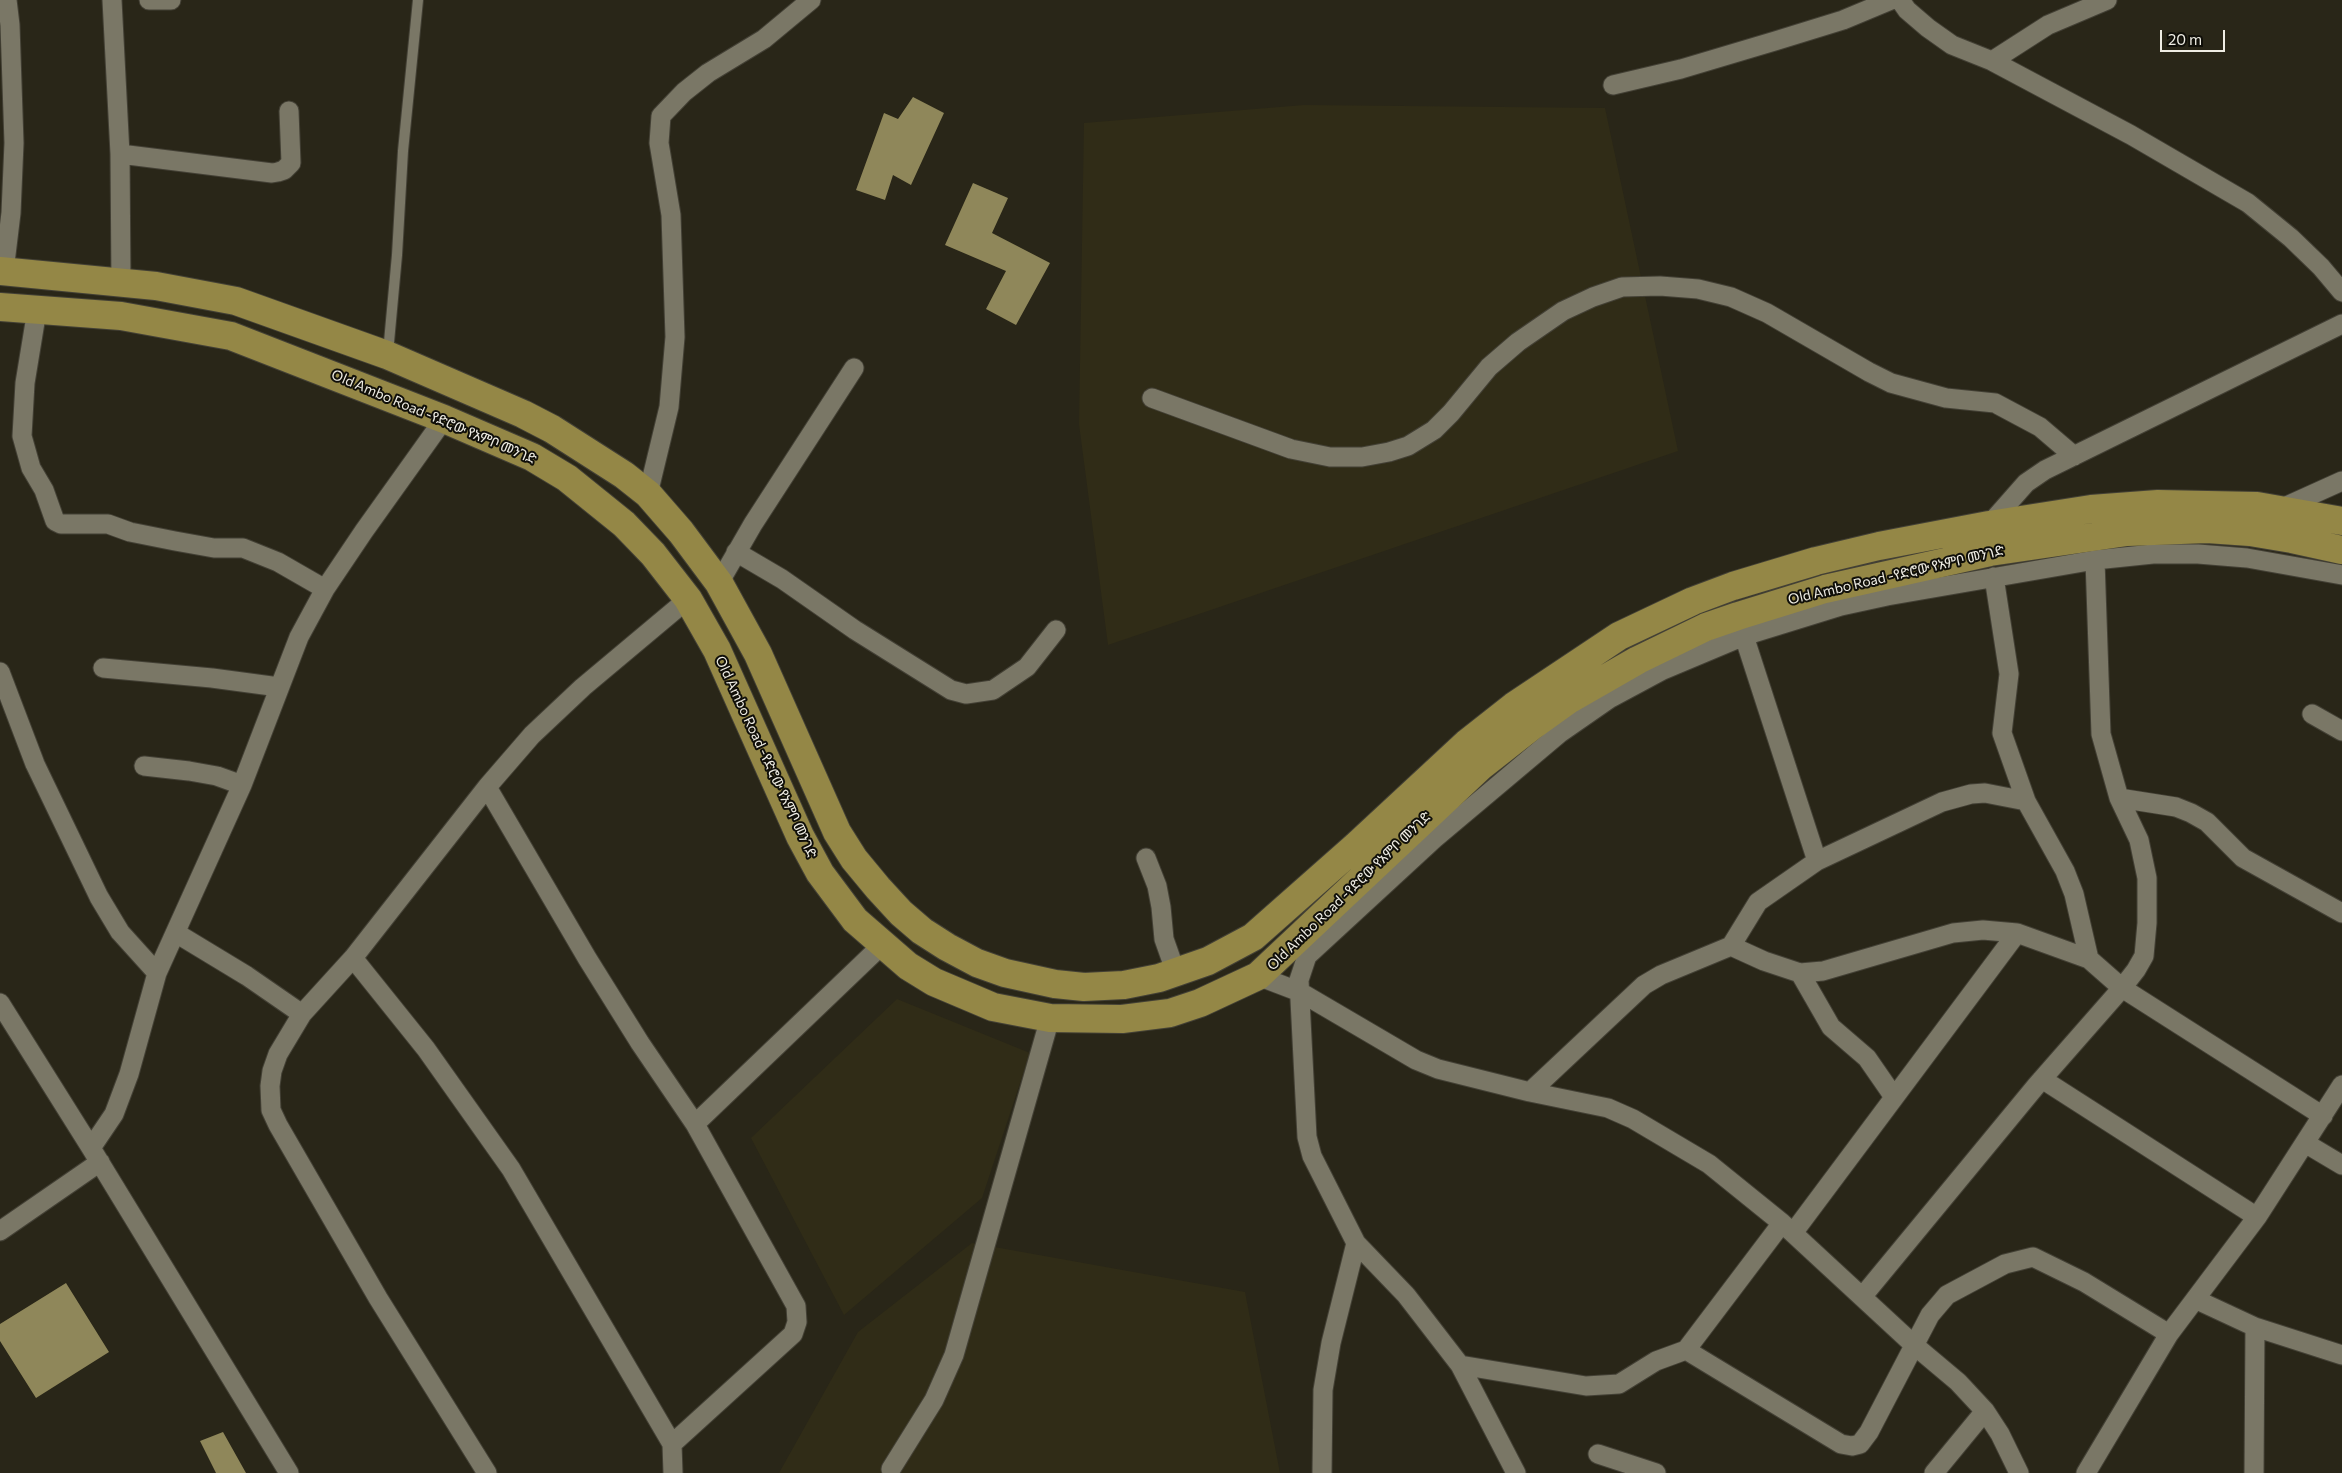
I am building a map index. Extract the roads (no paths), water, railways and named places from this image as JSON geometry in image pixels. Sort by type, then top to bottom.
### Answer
[{"type":"main road","name":"Old Ambo Road -የድሮው የአምቦ መንገድ","points":[[2,271],[121,282],[183,290],[236,301],[387,355],[524,414],[552,429],[618,471],[648,494],[681,532],[719,583],[758,654],[837,832],[854,859],[901,913],[922,931],[977,963],[1005,973],[1055,984],[1084,987],[1124,985],[1167,976],[1208,961],[1253,937],[1467,744],[1538,689],[1619,636],[1693,601],[1733,586],[1816,560],[1879,546],[1989,525],[2123,506],[2206,504],[2257,506],[2342,521]]},
{"type":"main road","name":"Old Ambo Road -የድሮው የአምቦ መንገድ","points":[[0,307],[121,316],[232,336],[444,419],[532,457],[567,478],[624,524],[653,554],[688,599],[717,650],[789,814],[820,873],[855,920],[882,945],[914,970],[961,994],[993,1007],[1050,1018],[1122,1019],[1170,1013],[1200,1003],[1262,972],[1480,767],[1570,699],[1638,660],[1706,628],[1782,602],[1881,576],[1992,565],[2127,532],[2207,529],[2267,535],[2342,550]]},
{"type":"main road","points":[[597,503],[618,471]]},
{"type":"main road","points":[[1879,546],[1881,576]]},
{"type":"main road","points":[[1167,976],[1170,1013]]},
{"type":"street","points":[[2,271],[11,213],[14,143],[7,0]]},
{"type":"street","points":[[112,0],[120,154],[121,282]]},
{"type":"street","points":[[149,0],[171,0]]},
{"type":"street","points":[[648,494],[669,407],[676,337],[671,215],[659,143],[661,116],[668,106],[702,78],[764,39],[811,0]]},
{"type":"street","points":[[1613,85],[1680,70],[1775,41],[1843,20],[1891,0]]},
{"type":"street","points":[[1900,0],[1907,10],[1944,39],[1992,61],[2131,135],[2248,203],[2291,238],[2321,267],[2342,292]]},
{"type":"street","points":[[1992,61],[2048,25],[2107,0]]},
{"type":"street","points":[[120,154],[272,173],[278,172],[284,170],[291,163],[289,111]]},
{"type":"street","points":[[1152,398],[1291,449],[1330,457],[1362,457],[1389,452],[1408,446],[1434,430],[1452,413],[1489,367],[1518,342],[1563,311],[1622,287],[1660,286],[1698,289],[1731,297],[1767,313],[1891,383],[1946,398],[1994,403],[2040,427],[2074,456]]},
{"type":"street","points":[[37,310],[25,383],[22,436],[31,468],[44,490],[55,521],[61,524],[108,524],[130,532],[214,548],[242,548],[278,562],[325,589]]},
{"type":"street","points":[[2089,959],[2074,894],[2065,871],[2026,800],[2002,733],[2008,674],[1992,565],[1989,525],[2026,483],[2045,470],[2342,324]]},
{"type":"street","points":[[719,583],[736,552],[854,368]]},
{"type":"street","points":[[0,1231],[96,1155],[129,1074],[157,973],[242,785],[299,637],[325,589],[398,482],[444,419]]},
{"type":"street","points":[[2280,509],[2342,481]]},
{"type":"street","points":[[736,552],[782,579],[855,630],[950,690],[966,694],[993,690],[1027,667],[1056,630]]},
{"type":"street","points":[[1516,1473],[1460,1365],[1406,1295],[1356,1243],[1312,1156],[1307,1137],[1300,992],[1301,968],[1307,956],[1434,839],[1560,732],[1609,699],[1655,674],[1744,636],[1841,606],[1992,565],[2095,560],[2153,554],[2198,554],[2265,560],[2342,574]]},
{"type":"street","points":[[1862,1297],[2042,1079],[2122,988],[2144,956],[2147,923],[2146,878],[2139,840],[2119,798],[2102,734],[2095,560]]},
{"type":"street","points":[[487,1473],[378,1298],[298,1161],[271,1110],[270,1086],[272,1071],[278,1054],[302,1014],[353,958],[487,786],[532,735],[583,687],[688,599]]},
{"type":"street","points":[[1744,636],[1817,861]]},
{"type":"street","points":[[103,668],[212,678],[279,688]]},
{"type":"street","points":[[0,672],[35,764],[98,897],[120,932],[157,973]]},
{"type":"street","points":[[2312,714],[2342,731]]},
{"type":"street","points":[[144,766],[189,771],[242,785]]},
{"type":"street","points":[[487,786],[587,958],[640,1043],[695,1124],[796,1306],[797,1322],[793,1334],[672,1444]]},
{"type":"street","points":[[1530,1092],[1644,985],[1660,974],[1732,946],[1758,902],[1817,861],[1942,802],[1971,794],[1985,793],[2026,800]]},
{"type":"street","points":[[2119,798],[2176,807],[2191,813],[2207,822],[2243,858],[2342,914]]},
{"type":"street","points":[[1146,858],[1157,886],[1161,907],[1167,976]]},
{"type":"street","points":[[1732,946],[1764,961],[1800,973],[1823,971],[1953,933],[1982,930],[2017,933],[2089,959],[2122,988],[2323,1116]]},
{"type":"street","points":[[176,933],[247,976],[302,1014]]},
{"type":"street","points":[[1460,1365],[1599,1386],[1619,1384],[1656,1361],[1686,1350],[1894,1097],[2017,933]]},
{"type":"street","points":[[695,1124],[882,945]]},
{"type":"street","points":[[1262,972],[1307,956]]},
{"type":"street","points":[[353,958],[426,1049],[511,1169],[672,1444],[673,1473]]},
{"type":"street","points":[[1262,972],[1416,1060],[1438,1069],[1530,1092],[1608,1108],[1633,1119],[1708,1164],[1788,1228],[1914,1345],[1958,1382],[1985,1411],[2000,1434],[2019,1473]]},
{"type":"street","points":[[1800,973],[1831,1027],[1867,1058],[1894,1097]]},
{"type":"street","points":[[0,1003],[96,1155],[289,1473]]},
{"type":"street","points":[[891,1469],[934,1400],[954,1355],[1050,1018]]},
{"type":"street","points":[[2042,1079],[2257,1217]]},
{"type":"street","points":[[2086,1473],[2170,1334],[2257,1217],[2342,1085]]},
{"type":"street","points":[[2305,1143],[2342,1165]]},
{"type":"street","points":[[1322,1473],[1323,1390],[1331,1343],[1356,1243]]},
{"type":"street","points":[[1686,1350],[1841,1444],[1852,1446],[1860,1444],[1869,1432],[1930,1315],[1947,1295],[2005,1264],[2022,1258],[2033,1257],[2084,1282],[2170,1334]]},
{"type":"street","points":[[2197,1300],[2255,1327],[2342,1355]]},
{"type":"street","points":[[2254,1473],[2255,1327]]},
{"type":"street","points":[[1934,1473],[1985,1411]]},
{"type":"street","points":[[1598,1454],[1656,1473]]},
{"type":"lane","points":[[387,355],[397,255],[404,142],[418,0]]}]
